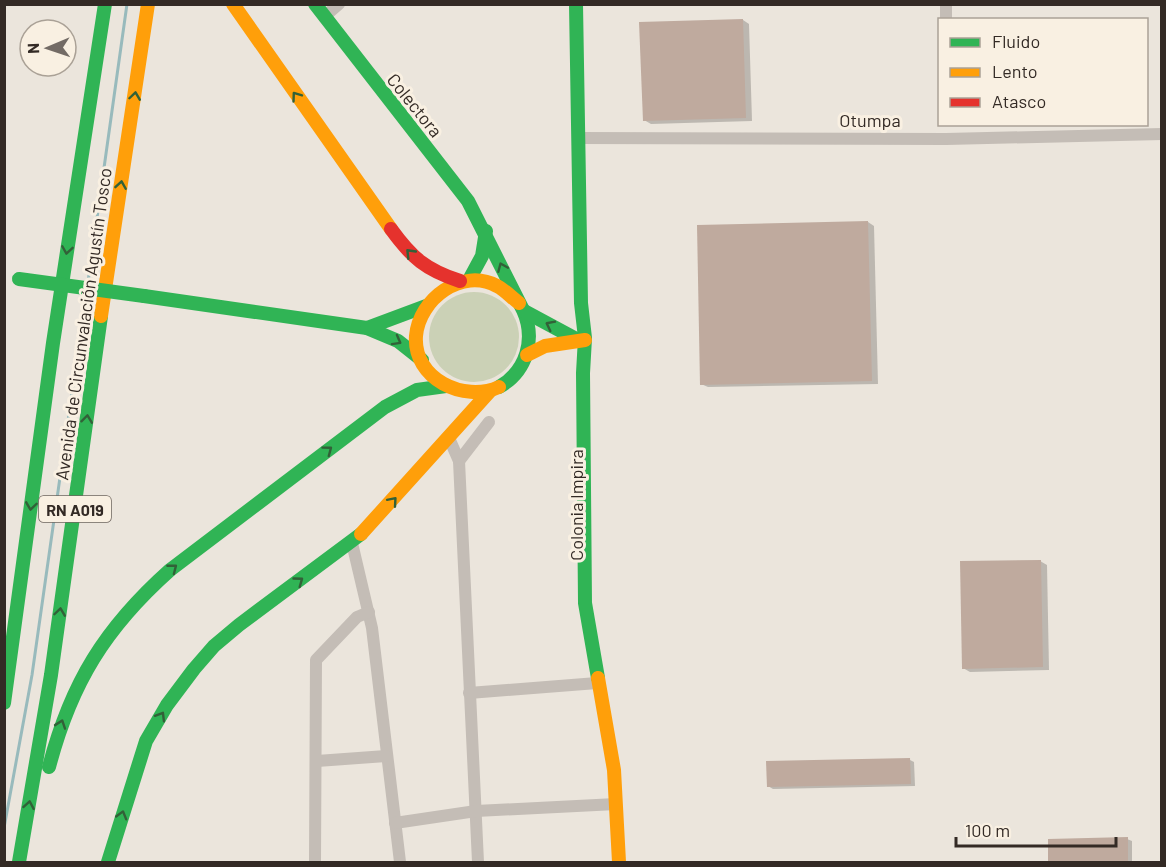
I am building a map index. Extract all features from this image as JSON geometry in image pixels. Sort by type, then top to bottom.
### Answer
[{"type":"main road","name":"Avenida de Circunvalación Agustín Tosco","points":[[4,703],[53,343],[105,4]]},
{"type":"main road","name":"Avenida de Circunvalación Agustín Tosco","points":[[19,862],[51,675],[99,328],[148,4]]},
{"type":"main road","points":[[233,4],[407,250],[433,272],[496,285],[521,307],[582,344]]},
{"type":"main road","name":"Colectora","points":[[315,4],[458,186],[486,230],[521,307]]},
{"type":"main road","name":"Colonia Impira","points":[[576,4],[581,303],[585,319],[582,344],[591,373],[593,410],[592,529],[596,603],[593,658],[614,770],[619,862]]},
{"type":"main road","points":[[422,360],[417,330],[426,306],[437,293],[465,280],[482,256],[486,230]]},
{"type":"main road","points":[[4,276],[367,328],[398,341],[422,360],[434,377],[446,386],[470,393],[490,391]]},
{"type":"main road","points":[[367,328],[426,306]]},
{"type":"main road","points":[[108,862],[135,768],[146,741],[167,705],[214,646],[352,543],[377,519],[490,391],[513,377],[527,355],[529,328],[521,307]]},
{"type":"main road","points":[[527,355],[545,346],[582,344]]},
{"type":"main road","points":[[30,862],[48,771],[65,712],[89,659],[124,612],[170,570],[385,407],[417,390],[446,386]]},
{"type":"street","points":[[324,17],[339,4]]},
{"type":"street","points":[[946,126],[946,139]]},
{"type":"street","name":"Otumpa","points":[[578,138],[946,139],[1161,134]]},
{"type":"street","points":[[459,461],[489,422]]},
{"type":"street","points":[[449,438],[459,461],[478,862]]},
{"type":"street","points":[[352,543],[369,612],[400,862]]},
{"type":"street","points":[[315,862],[317,761],[315,660],[357,617],[369,612]]},
{"type":"street","points":[[470,693],[597,683]]},
{"type":"street","points":[[317,761],[386,756]]},
{"type":"street","points":[[395,823],[476,812],[616,804]]},
{"type":"green space","points":[[474,292],[491,295],[506,305],[516,320],[519,337],[516,354],[506,369],[491,379],[474,382],[457,379],[442,369],[432,354],[429,337],[432,320],[442,305],[457,295]]},
{"type":"building","points":[[743,19],[746,118],[643,121],[639,22]]},
{"type":"building","points":[[868,221],[872,381],[700,385],[697,225]]},
{"type":"building","points":[[1041,560],[1043,667],[962,669],[960,561]]},
{"type":"building","points":[[910,758],[911,784],[767,787],[766,761]]},
{"type":"building","points":[[1128,837],[1128,862],[1048,862],[1048,839]]},
{"type":"waterway","points":[[88,282],[127,4]]},
{"type":"waterway","points":[[4,828],[32,675],[86,294]]},
{"type":"traffic: fast","points":[[4,703],[53,343],[105,4]]},
{"type":"traffic: fast","points":[[315,4],[468,201],[523,310],[529,332],[526,353],[516,372],[499,387]]},
{"type":"traffic: fast","points":[[576,4],[581,303],[585,338],[583,373],[585,603],[598,678]]},
{"type":"traffic: fast","points":[[469,280],[482,256],[486,231]]},
{"type":"traffic: fast","points":[[19,279],[144,296]]},
{"type":"traffic: fast","points":[[144,296],[367,328],[398,341],[422,360]]},
{"type":"traffic: fast","points":[[367,328],[426,306]]},
{"type":"traffic: fast","points":[[524,311],[576,339]]},
{"type":"traffic: fast","points":[[19,862],[51,675],[101,316]]},
{"type":"traffic: fast","points":[[49,767],[68,709],[93,659],[127,613],[147,592],[170,570],[385,407],[417,390],[446,386]]},
{"type":"traffic: fast","points":[[108,862],[146,741],[167,705],[194,669],[214,646],[239,625],[361,534]]},
{"type":"traffic: slow","points":[[101,316],[148,4]]},
{"type":"traffic: slow","points":[[233,4],[391,229]]},
{"type":"traffic: slow","points":[[499,387],[471,392],[443,384],[423,364],[417,351],[416,336],[419,322],[425,310],[444,290],[470,281],[484,281],[497,286],[519,303]]},
{"type":"traffic: slow","points":[[527,355],[545,346],[585,340]]},
{"type":"traffic: slow","points":[[361,534],[490,391]]},
{"type":"traffic: slow","points":[[598,678],[614,770],[619,862]]},
{"type":"traffic: jam","points":[[391,229],[421,262],[460,281]]}]
